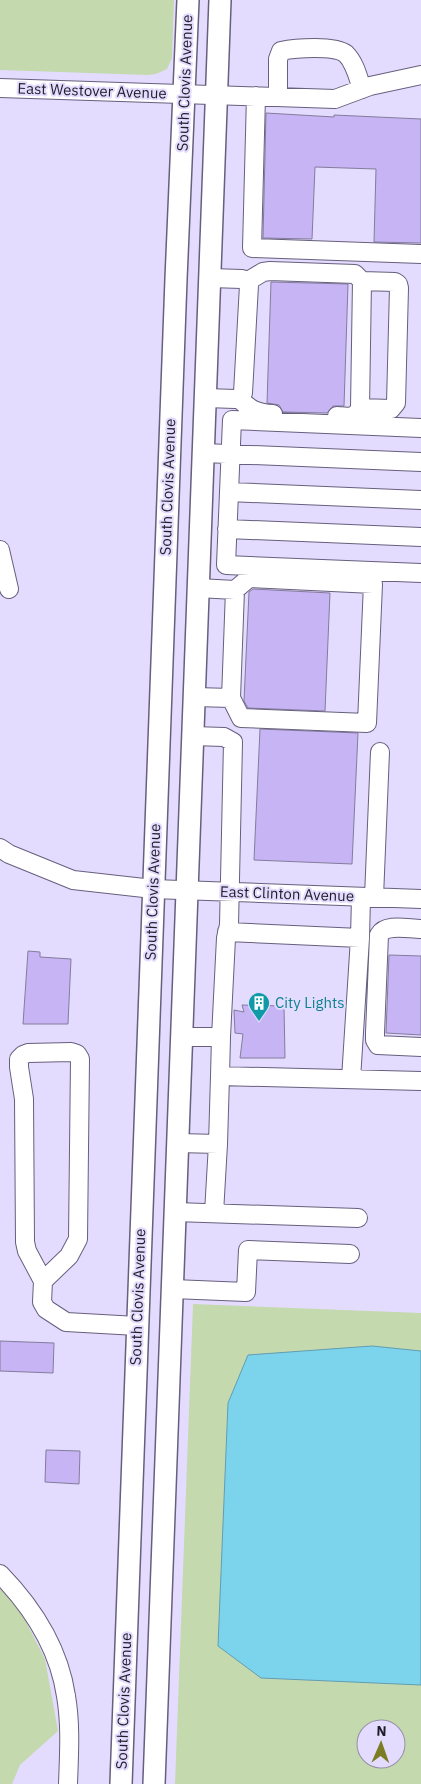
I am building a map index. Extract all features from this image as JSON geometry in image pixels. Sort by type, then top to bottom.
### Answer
[{"type":"main road","name":"South Clovis Avenue","points":[[121,1784],[176,269],[188,0]]},
{"type":"main road","points":[[154,1784],[220,0]]},
{"type":"main road","points":[[137,1326],[171,1328]]},
{"type":"street","points":[[278,97],[278,59],[281,51],[294,48],[333,49],[345,53],[354,66],[362,89]]},
{"type":"street","name":"East Westover Avenue","points":[[0,88],[335,99],[362,89],[421,75]]},
{"type":"street","points":[[256,96],[252,248],[421,254]]},
{"type":"street","points":[[206,398],[239,398],[251,410],[266,414],[353,417],[360,408],[362,281],[356,274],[270,271],[263,272],[248,281],[242,279],[210,278]]},
{"type":"street","points":[[239,398],[243,393],[248,281]]},
{"type":"street","points":[[360,408],[391,409],[396,403],[399,288],[395,282],[362,281]]},
{"type":"street","points":[[421,428],[232,420],[226,565],[421,573]]},
{"type":"street","points":[[204,453],[421,462]]},
{"type":"street","points":[[229,492],[421,500]]},
{"type":"street","points":[[228,529],[421,537]]},
{"type":"street","points":[[0,550],[9,589]]},
{"type":"street","points":[[198,588],[235,590],[249,578],[373,584],[368,723],[241,718],[231,698],[235,590]]},
{"type":"street","points":[[194,697],[231,698]]},
{"type":"street","points":[[193,736],[224,737],[233,742],[229,925],[221,1037],[214,1213]]},
{"type":"street","points":[[351,1079],[360,938],[368,897],[380,752]]},
{"type":"street","name":"East Clinton Avenue","points":[[0,848],[9,854],[73,880],[153,889],[421,899]]},
{"type":"street","points":[[421,929],[388,928],[383,929],[378,935],[375,1040],[378,1044],[421,1047]]},
{"type":"street","points":[[227,932],[360,938]]},
{"type":"street","points":[[182,1037],[221,1037]]},
{"type":"street","points":[[43,1282],[69,1256],[78,1239],[80,1059],[77,1054],[71,1052],[28,1053],[19,1059],[24,1099],[25,1242],[43,1282],[42,1302],[46,1309],[66,1322],[137,1326]]},
{"type":"street","points":[[220,1076],[421,1081]]},
{"type":"street","points":[[178,1143],[218,1144]]},
{"type":"street","points":[[175,1212],[358,1218]]},
{"type":"street","points":[[172,1290],[246,1292],[248,1250],[350,1254]]},
{"type":"street","points":[[0,1574],[19,1594],[41,1626],[58,1662],[66,1696],[70,1733],[68,1784]]},
{"type":"green space","points":[[0,0],[174,0],[172,58],[167,69],[148,75],[0,70]]},
{"type":"green space","points":[[193,1304],[421,1313],[421,1784],[175,1784]]},
{"type":"green space","points":[[0,1587],[17,1604],[45,1659],[58,1731],[20,1765],[12,1784],[0,1784]]},
{"type":"water","points":[[372,1346],[421,1351],[421,1685],[261,1678],[218,1646],[228,1403],[248,1355]]},
{"type":"building","points":[[266,113],[421,119],[421,243],[374,242],[376,169],[315,167],[312,239],[263,238]]},
{"type":"building","points":[[271,282],[348,284],[344,406],[333,406],[327,413],[283,412],[279,405],[267,403]]},
{"type":"building","points":[[253,589],[330,593],[325,711],[248,708],[244,701],[249,592]]},
{"type":"building","points":[[260,729],[358,733],[352,864],[254,860]]},
{"type":"building","points":[[28,951],[40,952],[40,957],[71,959],[68,1024],[23,1024]]},
{"type":"building","points":[[389,955],[421,956],[421,1035],[386,1033]]},
{"type":"building","name":"City Lights","points":[[242,1005],[284,1006],[285,1058],[240,1058],[243,1034],[235,1033],[234,1010],[244,1012]]},
{"type":"building","points":[[0,1341],[54,1343],[53,1373],[0,1371]]},
{"type":"building","points":[[46,1450],[80,1451],[79,1484],[45,1482]]},
{"type":"place","name":"City Lights","points":[[259,1022]]}]
